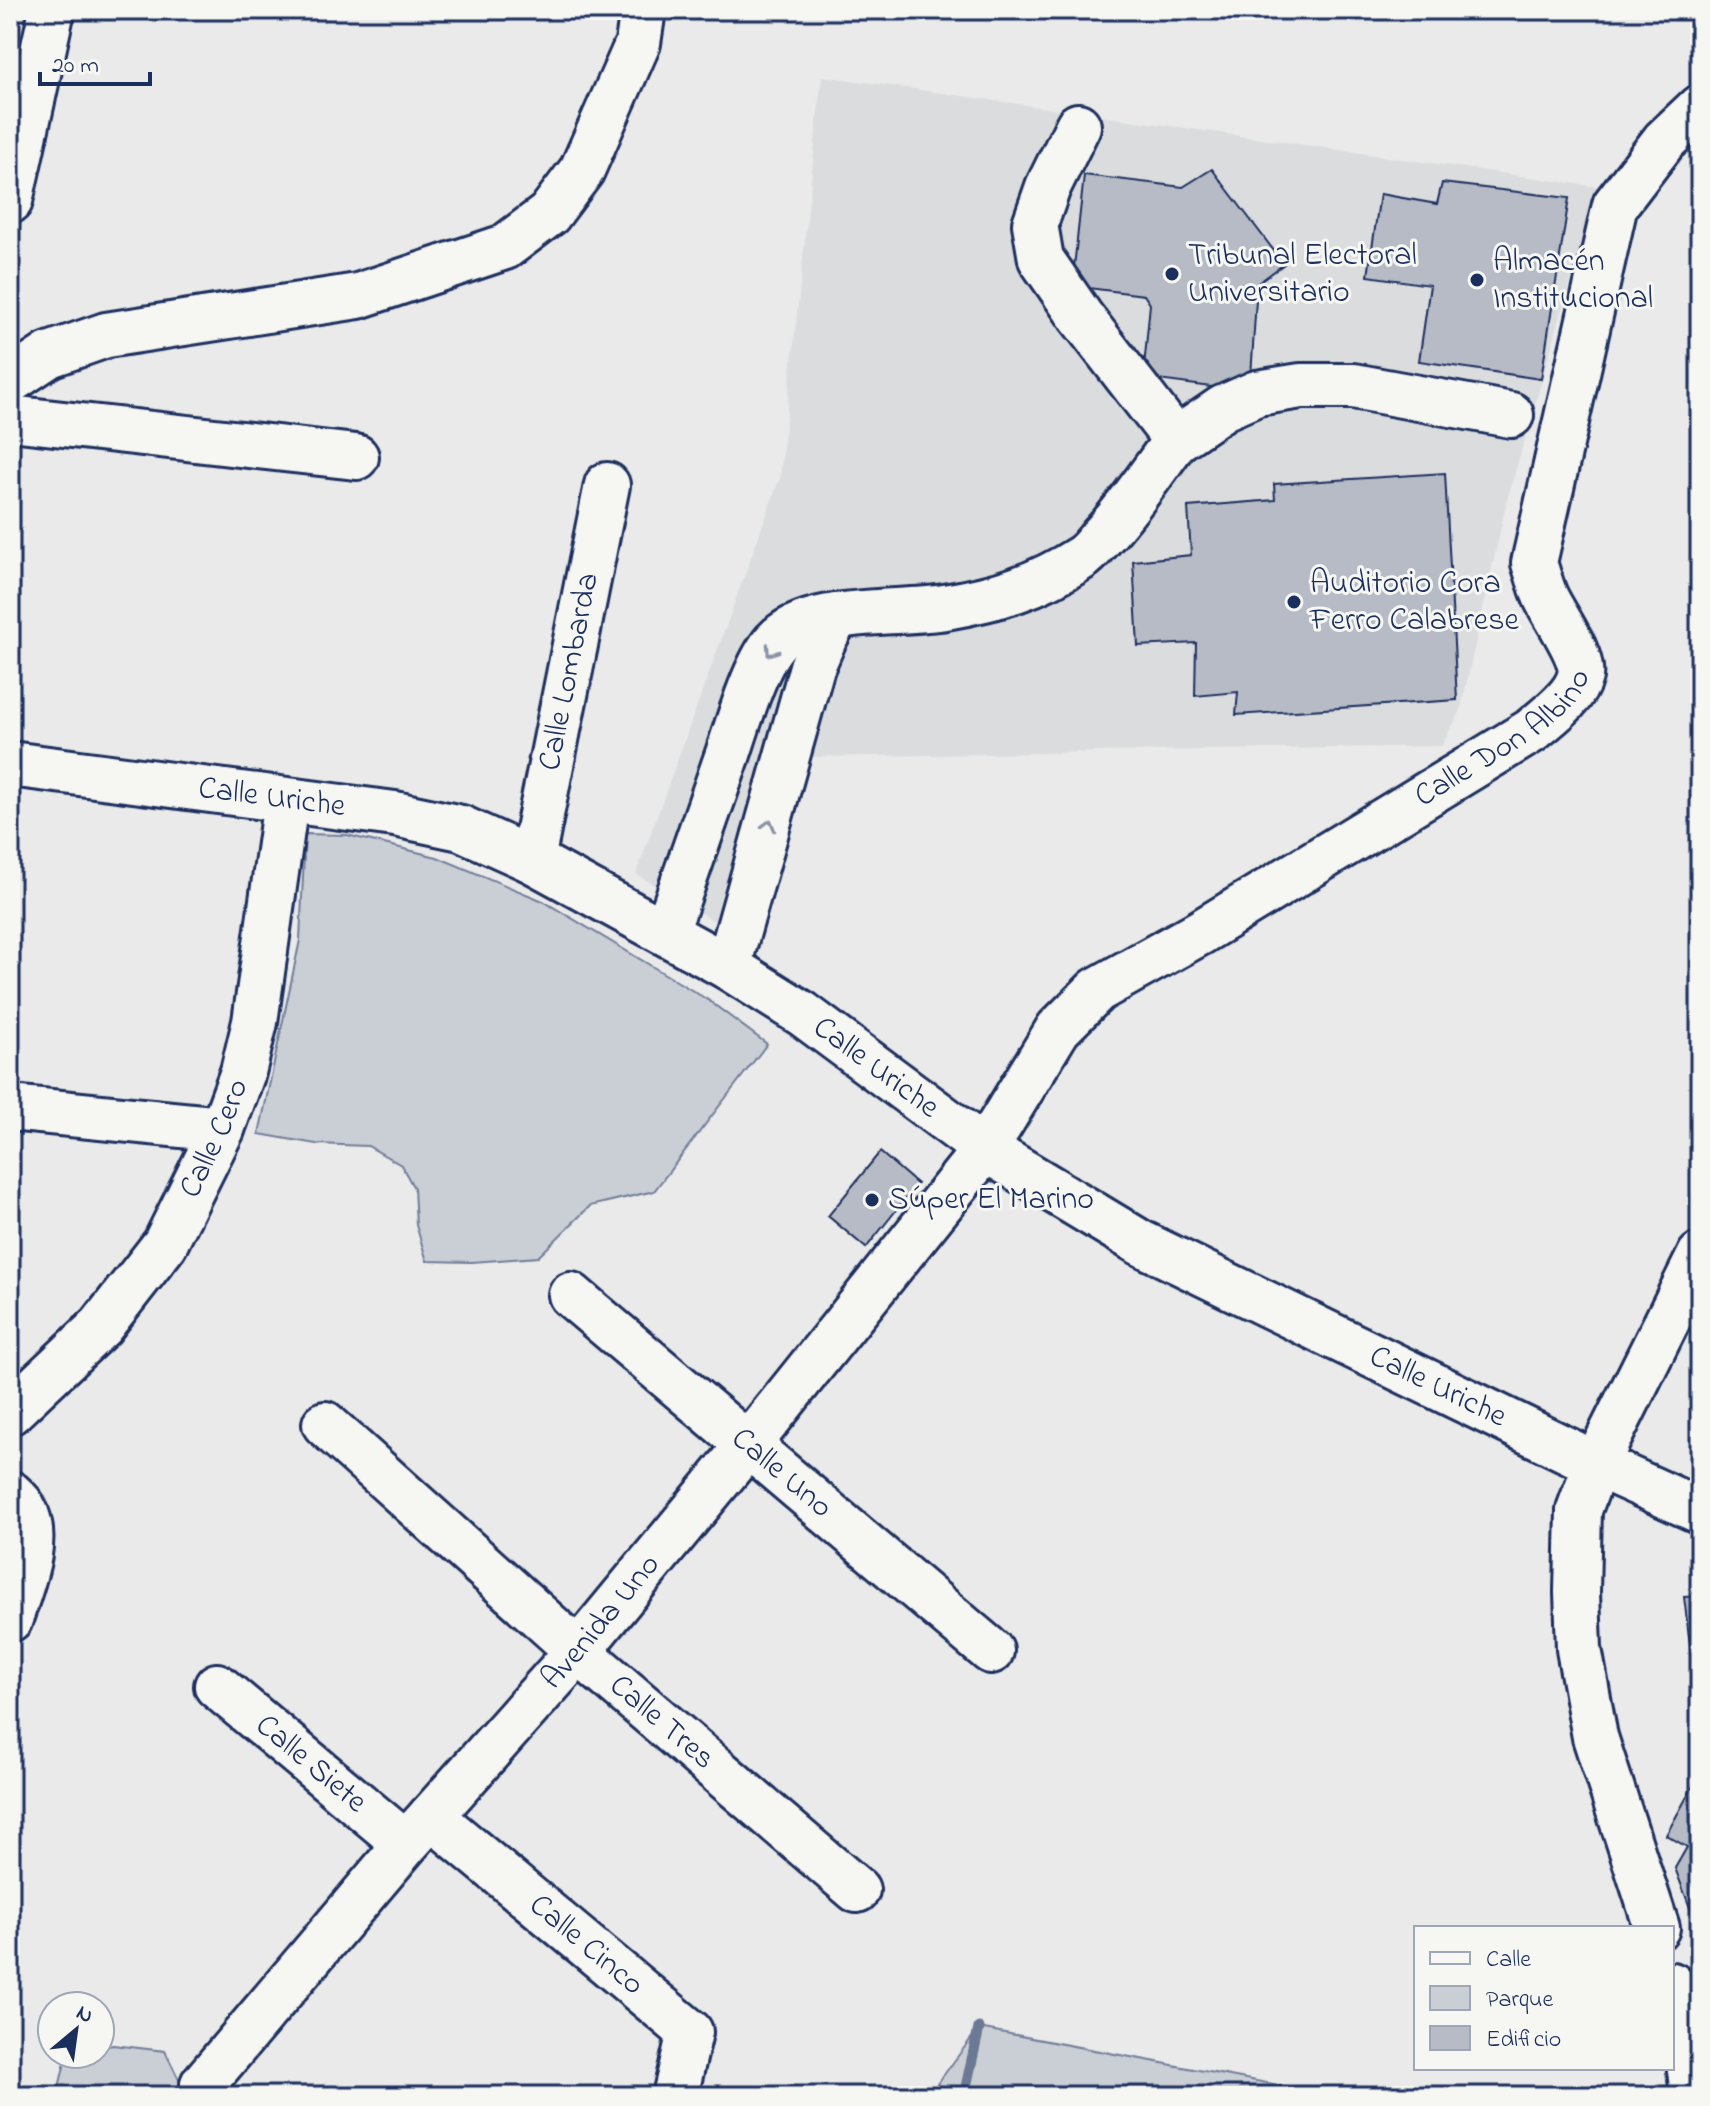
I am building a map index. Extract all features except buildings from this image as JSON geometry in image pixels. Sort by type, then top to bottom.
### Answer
[{"type":"street","points":[[10,201],[52,10]]},
{"type":"street","points":[[10,381],[49,355],[106,335],[358,296],[505,247],[549,214],[582,170],[638,43],[643,10]]},
{"type":"street","name":"Calle Don Albino","points":[[985,1149],[1058,1029],[1097,990],[1201,932],[1531,731],[1556,710],[1575,688],[1581,673],[1578,663],[1545,596],[1534,563],[1615,205],[1664,141],[1700,107]]},
{"type":"street","points":[[1078,126],[1048,187],[1035,224],[1041,259],[1081,317],[1176,440]]},
{"type":"street","points":[[666,932],[759,670],[775,642],[792,630],[837,616],[941,607],[1012,593],[1048,577],[1084,556],[1126,509],[1176,440],[1223,408],[1257,393],[1301,386],[1353,386],[1511,415]]},
{"type":"street","points":[[10,418],[356,457]]},
{"type":"street","name":"Calle Lombarda","points":[[532,860],[607,485]]},
{"type":"street","points":[[728,967],[812,667],[837,616]]},
{"type":"street","name":"Calle Uriche","points":[[10,764],[395,814],[461,828],[532,860],[728,967],[803,1014],[985,1149],[1141,1243],[1596,1464],[1700,1511]]},
{"type":"street","name":"Calle Cero","points":[[10,1412],[101,1326],[165,1244],[222,1129],[243,1072],[255,1022],[286,801]]},
{"type":"street","points":[[10,1108],[222,1129]]},
{"type":"street","name":"Avenida Uno","points":[[203,2084],[418,1830],[578,1651],[985,1149]]},
{"type":"street","points":[[1656,1926],[1595,1737],[1579,1649],[1579,1510],[1596,1464],[1700,1255]]},
{"type":"street","name":"Calle Uno","points":[[571,1295],[991,1651]]},
{"type":"street","name":"Calle Tres","points":[[325,1424],[578,1651],[857,1890]]},
{"type":"street","points":[[10,1493],[23,1506],[29,1525],[29,1546],[10,1619]]},
{"type":"street","name":"Calle Siete","points":[[217,1686],[418,1830]]},
{"type":"street","name":"Calle Cinco","points":[[418,1830],[690,2032],[675,2096]]},
{"type":"street","points":[[1674,1992],[1686,2035],[1693,2096]]},
{"type":"shaded area","points":[[822,76],[1598,187],[1507,500],[1460,712],[1441,746],[812,757],[797,761],[744,939],[636,874],[780,478]]},
{"type":"green space","points":[[305,834],[347,835],[437,857],[543,901],[708,1000],[767,1044],[654,1191],[590,1206],[538,1257],[472,1262],[427,1261],[416,1225],[414,1188],[401,1165],[368,1146],[316,1144],[259,1134],[300,940]]},
{"type":"green space","points":[[979,2028],[1334,2096],[928,2096]]},
{"type":"green space","points":[[116,2045],[165,2051],[187,2096],[57,2096],[63,2070],[116,2070]]},
{"type":"waterway","points":[[964,2096],[979,2028]]},
{"type":"place","name":"Tribunal Electoral Universitario","points":[[1172,274]]},
{"type":"place","name":"Almacén Institucional","points":[[1477,280]]},
{"type":"place","name":"Auditorio Cora Ferro Calabrese","points":[[1294,602]]},
{"type":"place","name":"Súper El Marino","points":[[872,1200]]}]
